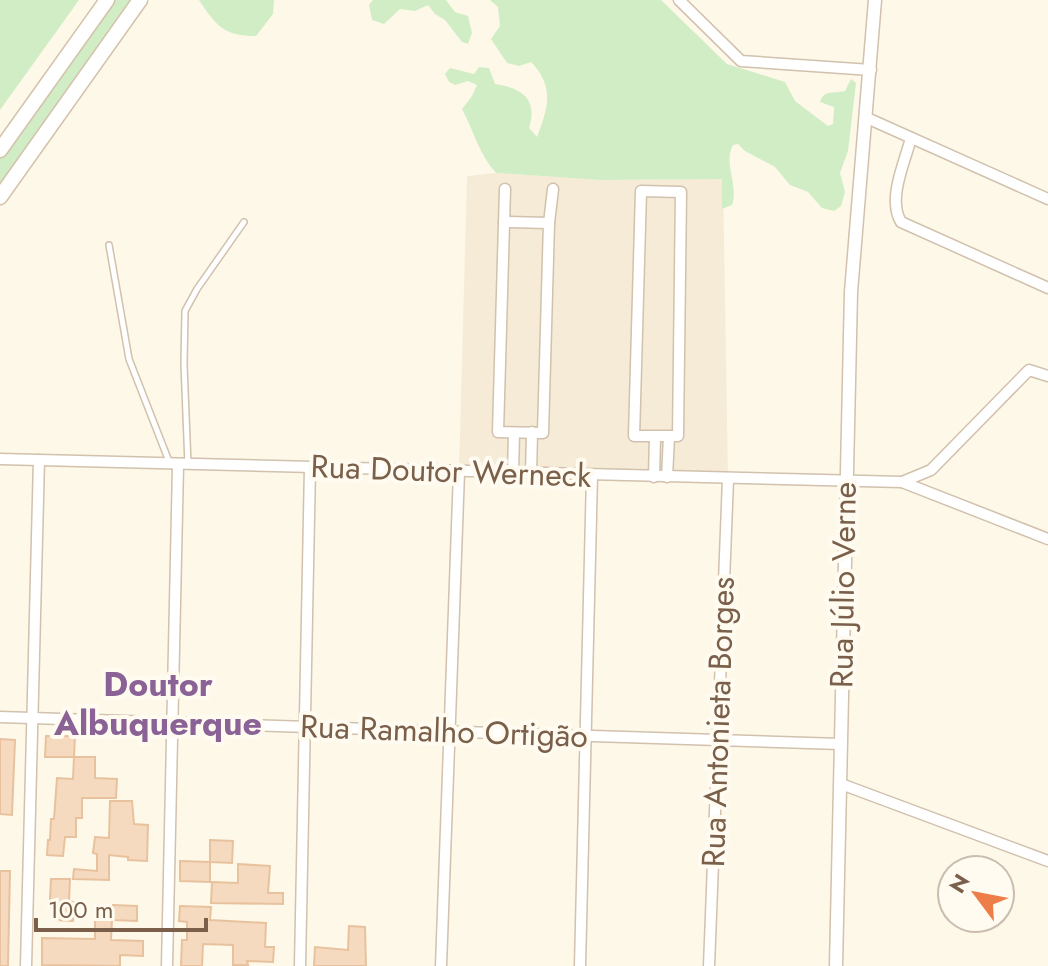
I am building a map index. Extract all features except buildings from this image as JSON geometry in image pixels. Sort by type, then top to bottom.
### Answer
[{"type":"main road","points":[[0,150],[107,0]]},
{"type":"main road","points":[[0,197],[140,0]]},
{"type":"street","points":[[679,0],[741,61],[871,70]]},
{"type":"street","name":"Rua Júlio Verne","points":[[836,966],[851,292],[875,0]]},
{"type":"street","points":[[867,118],[1048,199]]},
{"type":"street","points":[[911,138],[895,198],[895,213],[901,222],[1048,288]]},
{"type":"street","points":[[505,189],[498,432],[543,433],[549,223],[553,189]]},
{"type":"street","points":[[641,191],[681,192],[678,436],[669,437],[634,436],[641,191]]},
{"type":"street","points":[[504,222],[549,223]]},
{"type":"street","points":[[902,482],[931,470],[1029,370],[1048,376]]},
{"type":"street","points":[[531,474],[532,432]]},
{"type":"street","points":[[513,474],[514,433]]},
{"type":"street","points":[[654,477],[655,437]]},
{"type":"street","points":[[667,477],[669,437]]},
{"type":"street","name":"Rua Doutor Werneck","points":[[0,459],[179,466],[902,482]]},
{"type":"street","points":[[26,966],[39,460]]},
{"type":"street","points":[[167,966],[179,466]]},
{"type":"street","points":[[300,966],[310,467]]},
{"type":"street","points":[[441,966],[459,472]]},
{"type":"street","points":[[580,966],[592,475]]},
{"type":"street","name":"Rua Antonieta Borges","points":[[709,966],[728,479]]},
{"type":"street","points":[[902,482],[1048,539]]},
{"type":"street","name":"Rua Ramalho Ortigão","points":[[0,717],[840,744]]},
{"type":"street","points":[[841,784],[1048,861]]},
{"type":"lane","points":[[179,466],[185,311],[244,222]]},
{"type":"lane","points":[[109,245],[129,359],[179,466]]},
{"type":"shaded area","points":[[496,173],[601,180],[723,179],[728,477],[459,471],[467,176]]},
{"type":"green space","points":[[0,0],[79,0],[0,110]]},
{"type":"green space","points":[[107,0],[139,0],[0,195],[0,151]]},
{"type":"green space","points":[[199,0],[274,0],[273,14],[256,36],[236,34],[216,23]]},
{"type":"green space","points":[[373,0],[446,0],[455,12],[468,16],[472,33],[468,44],[462,42],[428,5],[415,11],[400,9],[384,24],[372,20],[369,5]]},
{"type":"green space","points":[[490,0],[661,0],[727,64],[785,82],[795,101],[828,126],[833,124],[834,107],[820,102],[827,94],[845,91],[851,79],[856,83],[848,151],[840,173],[845,192],[841,206],[834,211],[822,208],[808,192],[790,185],[775,167],[738,144],[733,145],[730,152],[734,197],[732,205],[722,209],[722,179],[601,180],[496,173],[481,150],[462,109],[477,85],[468,81],[455,85],[449,82],[445,74],[450,68],[474,74],[479,67],[489,68],[495,84],[513,88],[526,97],[531,109],[529,128],[537,137],[547,98],[544,80],[531,62],[519,66],[507,63],[491,39],[500,26],[498,7]]},
{"type":"district","name":"Doutor Albuquerque","points":[[158,704]]}]
